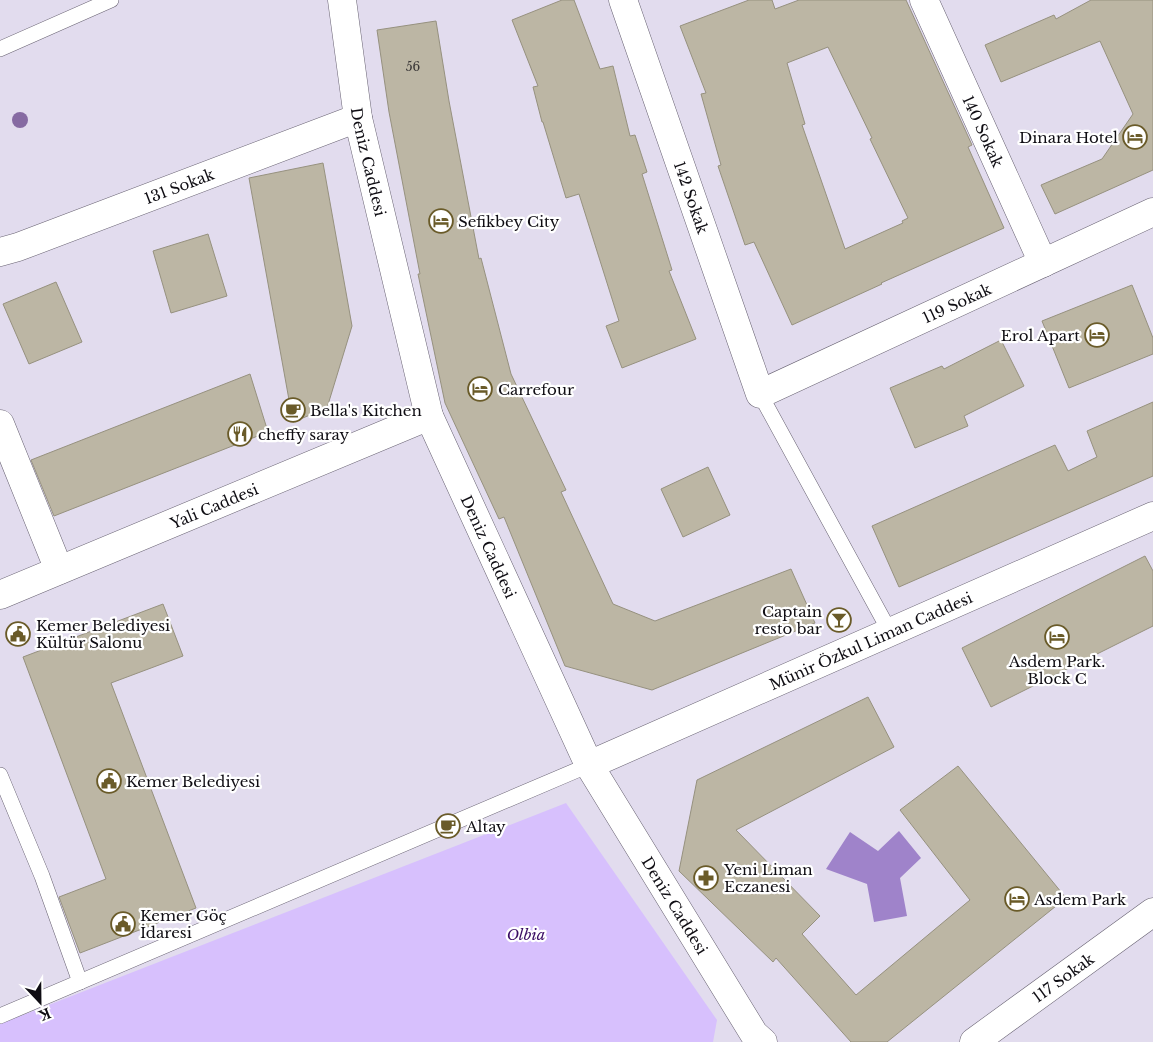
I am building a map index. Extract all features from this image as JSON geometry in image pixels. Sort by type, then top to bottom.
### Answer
[{"type":"street","name":"Deniz Caddesi","points":[[342,0],[358,118],[429,416],[589,765],[756,1039]]},
{"type":"street","name":"142 Sokak","points":[[623,0],[760,394]]},
{"type":"street","name":"140 Sokak","points":[[924,0],[1043,263]]},
{"type":"street","name":"131 Sokak","points":[[0,252],[18,247],[358,118]]},
{"type":"street","name":"119 Sokak","points":[[760,394],[1153,212]]},
{"type":"street","name":"Yali Caddesi","points":[[0,595],[429,416]]},
{"type":"street","points":[[0,424],[59,570]]},
{"type":"street","name":"Münir Özkul Liman Caddesi","points":[[589,765],[1153,516]]},
{"type":"street","name":"117 Sokak","points":[[974,1042],[1153,912]]},
{"type":"lane","points":[[0,48],[111,0]]},
{"type":"lane","points":[[760,394],[890,632]]},
{"type":"lane","points":[[0,1016],[589,765]]},
{"type":"lane","points":[[0,775],[42,876],[80,982]]},
{"type":"green space","name":"Olbia","points":[[566,803],[717,1020],[713,1042],[0,1042],[0,1024]]},
{"type":"shaded area","points":[[899,831],[921,858],[900,878],[907,916],[874,922],[867,884],[826,869],[850,832],[878,851]]},
{"type":"building","points":[[562,0],[574,0],[600,69],[613,66],[630,136],[635,135],[647,172],[642,174],[672,270],[669,271],[696,339],[622,368],[606,326],[619,321],[579,194],[566,198],[533,87],[538,86],[512,20]]},
{"type":"building","points":[[749,0],[772,0],[775,9],[799,0],[906,0],[972,145],[968,147],[1004,228],[792,325],[754,242],[745,245],[718,166],[721,165],[701,94],[706,93],[680,26]],"holes":[[[828,47],[872,138],[870,139],[908,218],[902,221],[903,223],[845,249],[802,125],[805,124],[787,63]]]},
{"type":"building","points":[[1091,0],[1153,0],[1153,170],[1055,214],[1041,185],[1102,159],[1133,114],[1100,41],[1001,82],[985,45],[1054,15],[1056,19]]},
{"type":"building","points":[[436,21],[479,259],[481,258],[511,374],[566,490],[561,492],[613,604],[655,621],[791,569],[815,623],[652,690],[565,666],[504,517],[499,519],[445,403],[418,274],[420,274],[389,112],[377,30]]},
{"type":"building","points":[[323,163],[352,326],[327,408],[293,422],[249,178]]},
{"type":"building","points":[[208,234],[227,296],[171,313],[153,251]]},
{"type":"building","points":[[56,282],[82,342],[29,364],[3,304]]},
{"type":"building","points":[[1132,285],[1153,338],[1153,354],[1069,388],[1042,321]]},
{"type":"building","points":[[1001,340],[1024,386],[964,416],[968,426],[915,448],[890,388],[942,366],[944,369]]},
{"type":"building","points":[[250,374],[268,432],[54,516],[31,460]]},
{"type":"building","points":[[1153,402],[1153,476],[899,587],[872,526],[1055,445],[1068,471],[1097,457],[1087,431]]},
{"type":"building","points":[[708,467],[730,515],[683,537],[661,489]]},
{"type":"building","name":"Asdem Park. Block C","points":[[1145,556],[1153,571],[1153,626],[991,707],[962,648]]},
{"type":"building","name":"Kemer Belediyesi","points":[[163,604],[183,656],[111,683],[196,908],[80,953],[59,897],[106,879],[23,657]]},
{"type":"building","points":[[868,697],[894,747],[736,830],[820,916],[802,934],[856,995],[970,900],[900,810],[958,766],[1066,898],[887,1042],[851,1042],[776,958],[773,962],[679,871],[697,780]]},
{"type":"place","name":"Dinara Hotel","points":[[1135,137]]},
{"type":"place","name":"Sefikbey City","points":[[441,221]]},
{"type":"place","name":"Erol Apart","points":[[1097,335]]},
{"type":"place","name":"Carrefour","points":[[480,389]]},
{"type":"place","name":"Bella's Kitchen","points":[[293,410]]},
{"type":"place","name":"cheffy saray","points":[[240,434]]},
{"type":"place","name":"Captain resto bar","points":[[839,620]]},
{"type":"place","name":"Kemer Belediyesi Kültür Salonu","points":[[18,634]]},
{"type":"place","name":"Asdem Park. Block C","points":[[1057,637]]},
{"type":"place","name":"Kemer Belediyesi","points":[[109,781]]},
{"type":"place","name":"Altay","points":[[448,826]]},
{"type":"place","name":"Yeni Liman Eczanesi","points":[[706,878]]},
{"type":"place","name":"Asdem Park","points":[[1017,899]]},
{"type":"place","name":"Kemer Göç İdaresi","points":[[123,924]]}]
